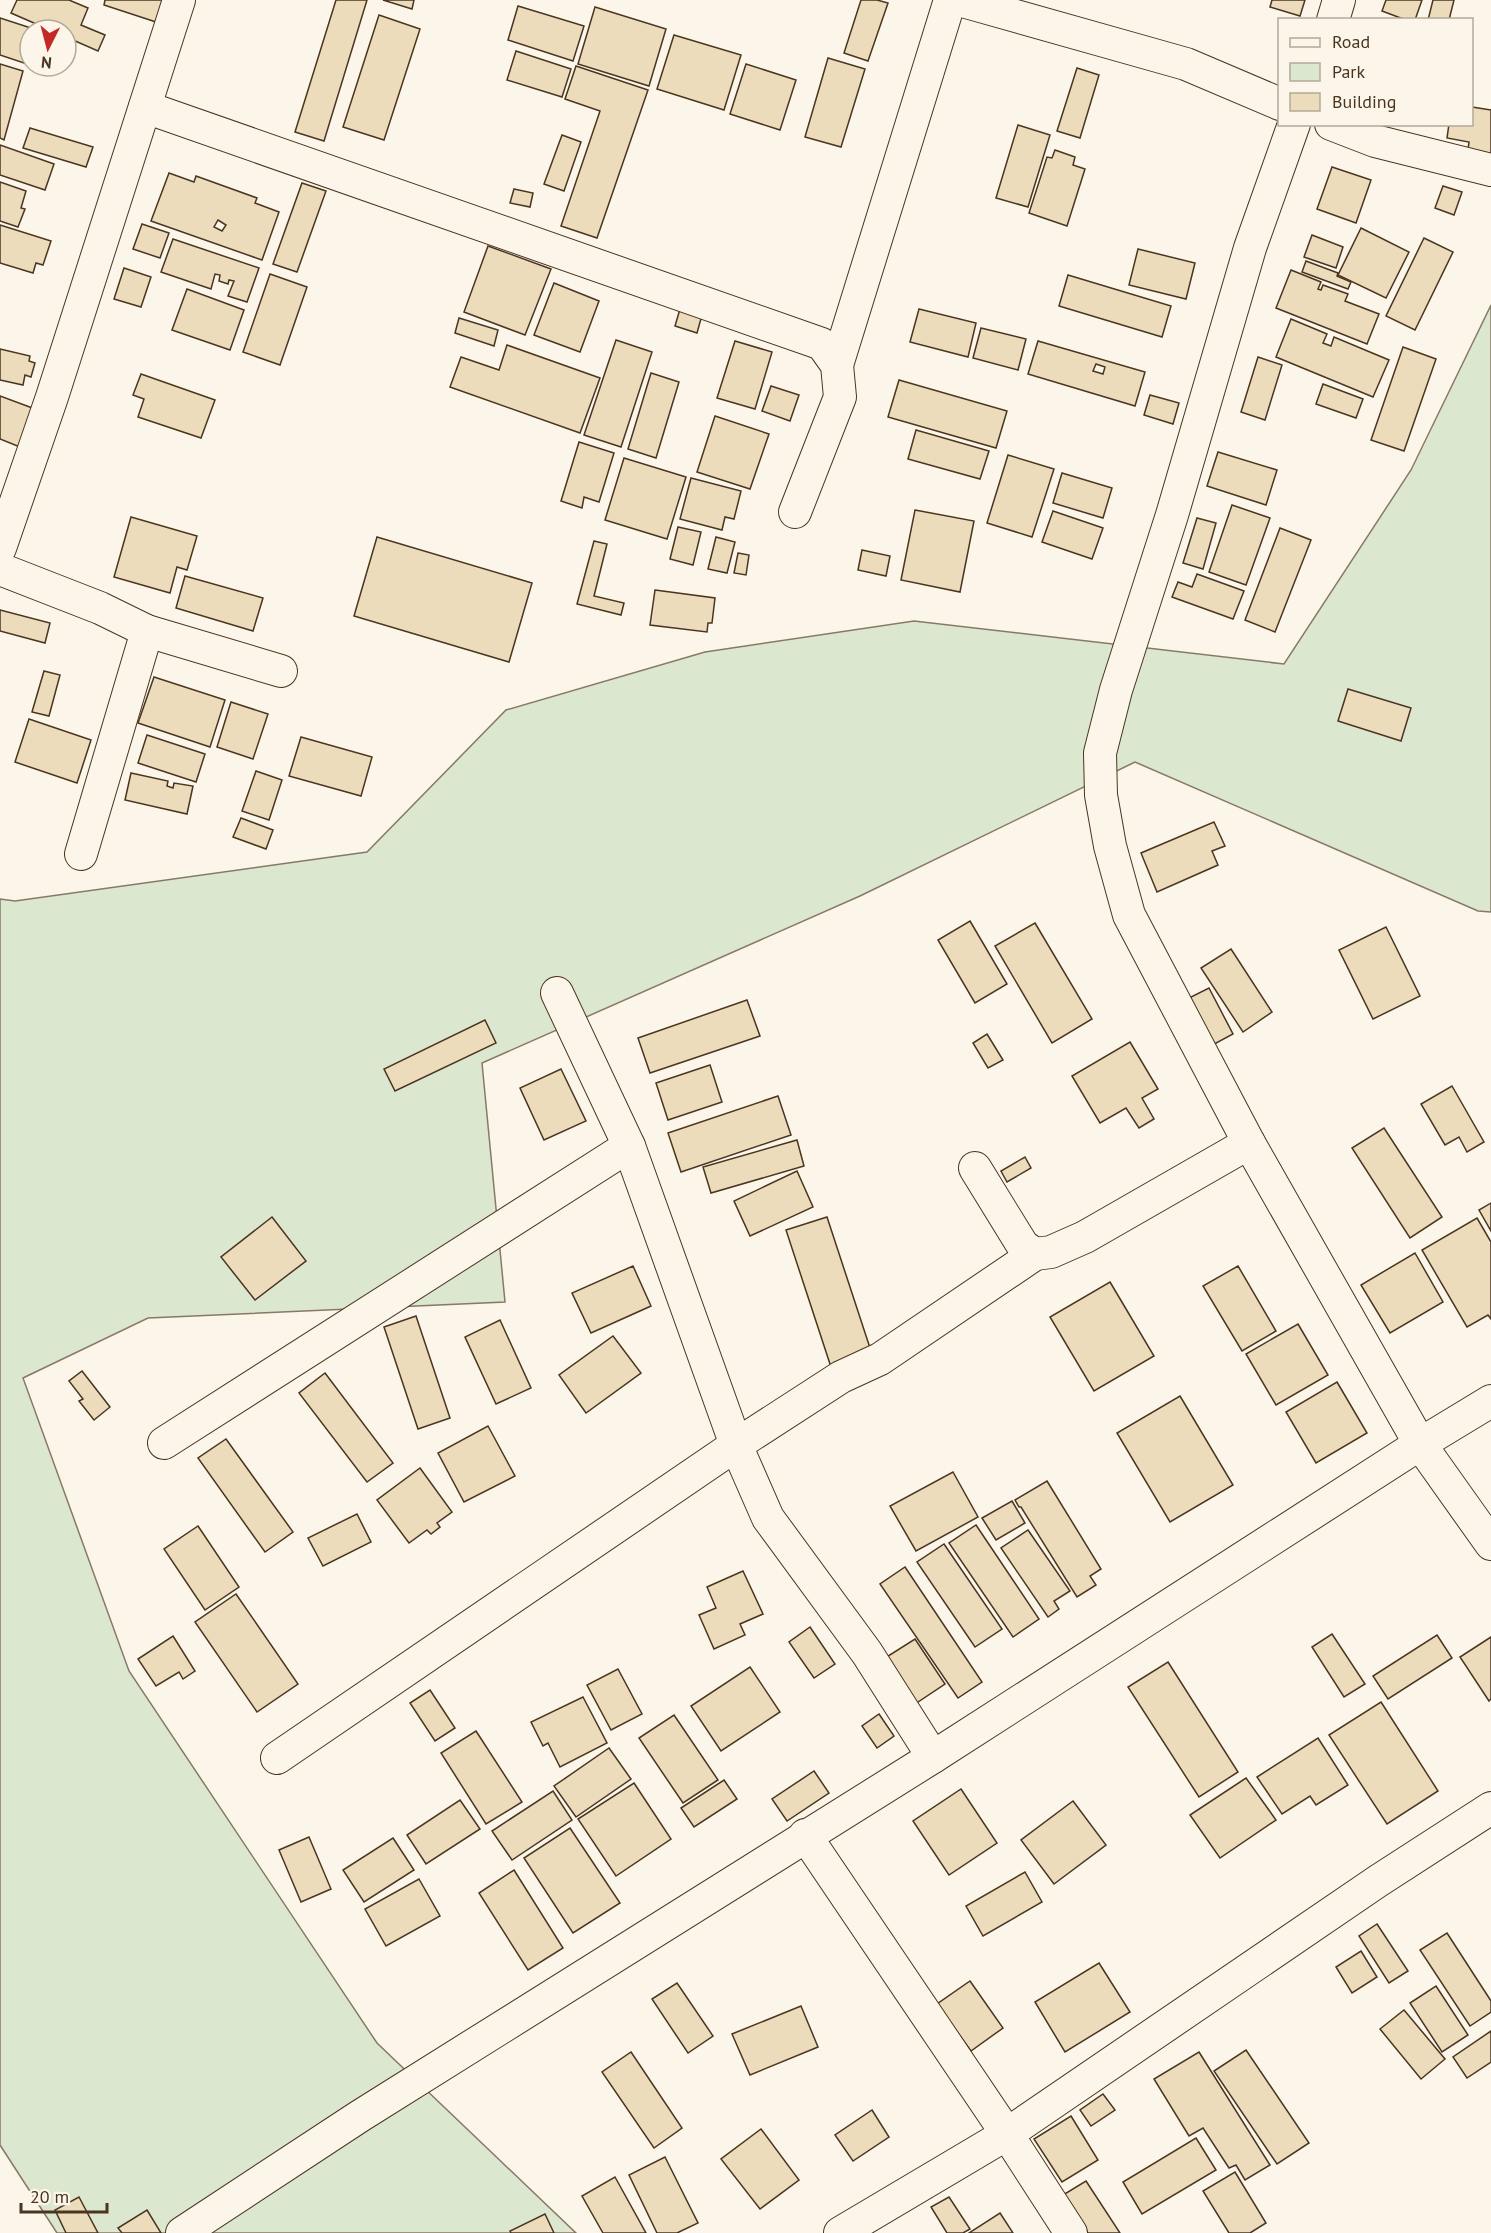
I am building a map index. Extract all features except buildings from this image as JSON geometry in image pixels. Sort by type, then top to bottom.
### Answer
[{"type":"street","points":[[0,548],[52,397],[179,0]]},
{"type":"street","points":[[795,512],[840,397],[837,365],[950,0]]},
{"type":"street","points":[[958,0],[1186,64],[1278,103]]},
{"type":"street","points":[[1334,18],[1339,0]]},
{"type":"street","points":[[144,107],[822,344],[837,365]]},
{"type":"street","points":[[1293,126],[1250,248],[1172,515],[1116,690],[1100,753],[1101,795],[1110,846],[1128,915],[1249,1143],[1420,1444],[1491,1544]]},
{"type":"street","points":[[1336,126],[1375,141],[1491,170]]},
{"type":"street","points":[[0,569],[100,608],[147,631],[281,671]]},
{"type":"street","points":[[81,854],[147,631]]},
{"type":"street","points":[[557,993],[629,1146],[736,1445],[768,1518],[867,1653],[933,1756]]},
{"type":"street","points":[[277,1758],[736,1445],[841,1377],[880,1359],[1035,1254],[1051,1252],[1085,1237],[1249,1143]]},
{"type":"street","points":[[165,1443],[629,1146]]},
{"type":"street","points":[[975,1168],[1023,1246],[1035,1254]]},
{"type":"street","points":[[182,2233],[360,2116],[933,1756],[1420,1444],[1491,1401]]},
{"type":"street","points":[[840,2233],[1007,2134],[1378,1881],[1491,1808]]},
{"type":"street","points":[[805,1835],[1007,2134],[1071,2233]]},
{"type":"green space","points":[[1491,305],[1491,912],[1478,911],[1135,762],[860,896],[482,1063],[505,1302],[148,1318],[23,1378],[129,1671],[377,2043],[576,2233],[57,2233],[0,2145],[0,899],[15,901],[367,852],[506,710],[705,652],[914,621],[1284,664],[1411,470]]}]
